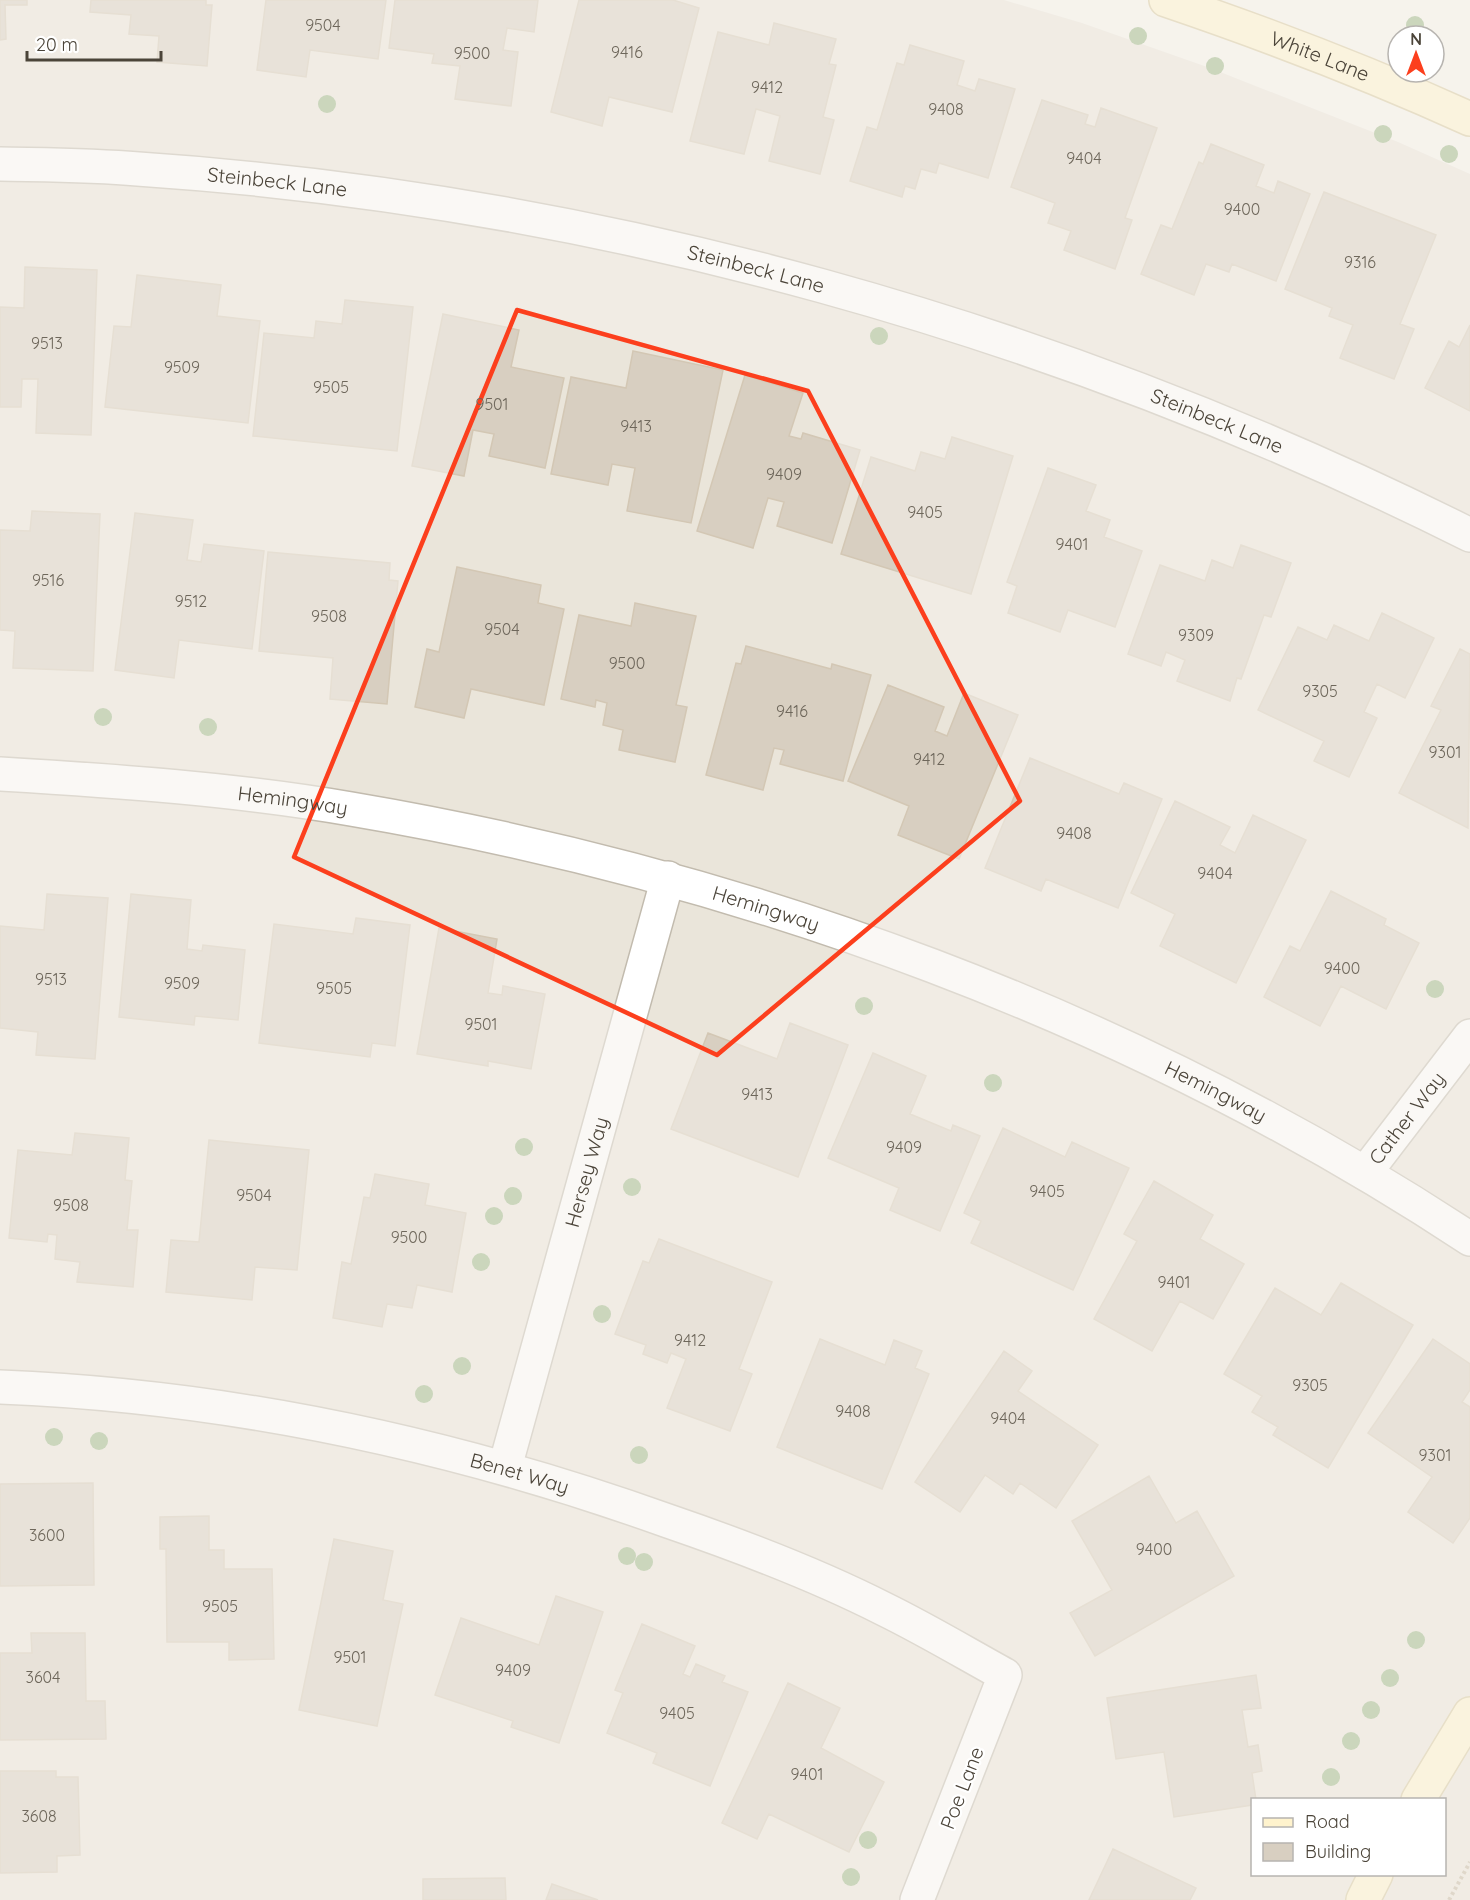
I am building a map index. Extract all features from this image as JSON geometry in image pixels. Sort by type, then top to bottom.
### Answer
[{"type":"main road","name":"White Lane","points":[[1166,0],[1241,26],[1424,98],[1470,119]]},
{"type":"main road","points":[[1419,1798],[1470,1714]]},
{"type":"main road","points":[[1363,1900],[1375,1876]]},
{"type":"street","name":"Steinbeck Lane","points":[[0,164],[138,169],[322,187],[505,214],[687,252],[866,298],[1042,354],[1226,424],[1385,493],[1470,535]]},
{"type":"street","name":"Hemingway","points":[[0,774],[145,783],[348,808],[499,836],[668,878],[766,907],[911,957],[1053,1014],[1238,1102],[1365,1173],[1470,1239]]},
{"type":"street","name":"Hersey Way","points":[[505,1467],[668,878]]},
{"type":"street","name":"Cather Way","points":[[1365,1173],[1470,1036]]},
{"type":"street","name":"Benet Way","points":[[0,1387],[203,1405],[362,1432],[505,1467],[582,1490],[735,1544],[883,1608],[1005,1675]]},
{"type":"street","name":"Poe Lane","points":[[916,1900],[1005,1675]]},
{"type":"path","points":[[1449,1900],[1470,1862]]},
{"type":"highlighted area","points":[[517,310],[808,391],[1020,801],[717,1055],[294,857]]},
{"type":"shaded area","points":[[0,0],[1004,0],[1082,23],[1210,68],[1398,142],[1470,174],[1470,1900],[0,1900]]},
{"type":"building","points":[[0,0],[27,0],[27,5],[5,5],[6,39],[0,40]]},
{"type":"building","points":[[91,0],[206,0],[206,5],[212,5],[207,66],[157,62],[159,36],[129,34],[131,15],[90,12]]},
{"type":"building","points":[[266,0],[386,0],[378,59],[310,50],[306,77],[257,70]]},
{"type":"building","points":[[395,0],[538,0],[534,32],[507,28],[503,50],[518,52],[511,106],[455,99],[460,66],[432,63],[434,54],[389,48]]},
{"type":"building","points":[[579,0],[673,0],[699,8],[672,112],[609,97],[602,126],[551,112]]},
{"type":"building","points":[[774,23],[836,39],[829,64],[836,65],[823,117],[834,120],[820,174],[769,161],[780,116],[756,109],[744,154],[690,141],[718,32],[769,45]]},
{"type":"building","points":[[910,45],[964,61],[957,85],[975,91],[979,79],[1015,89],[988,178],[939,163],[936,173],[921,169],[915,189],[905,186],[902,197],[850,181],[867,127],[877,130],[897,63],[904,65]]},
{"type":"building","points":[[1042,100],[1088,115],[1085,124],[1095,127],[1101,108],[1157,128],[1125,218],[1132,220],[1115,269],[1064,250],[1071,231],[1048,223],[1055,203],[1011,187]]},
{"type":"building","points":[[1211,144],[1264,165],[1256,186],[1274,193],[1278,181],[1310,194],[1276,281],[1232,264],[1229,272],[1206,264],[1194,295],[1141,274],[1161,225],[1172,229],[1199,162],[1203,164]]},
{"type":"building","points":[[1324,192],[1436,235],[1400,324],[1414,329],[1394,379],[1340,358],[1353,325],[1329,316],[1332,308],[1285,289]]},
{"type":"building","points":[[25,267],[97,270],[91,435],[36,433],[38,379],[22,379],[21,407],[0,407],[0,307],[24,308]]},
{"type":"building","points":[[137,275],[221,285],[217,316],[260,321],[248,423],[105,407],[114,326],[131,327]]},
{"type":"building","points":[[345,300],[413,307],[397,451],[253,436],[264,333],[314,338],[316,321],[342,324]]},
{"type":"building","points":[[443,314],[519,330],[511,367],[564,378],[545,468],[489,456],[494,434],[473,430],[464,476],[412,466]]},
{"type":"building","points":[[1470,325],[1470,411],[1425,388],[1449,341],[1459,347]]},
{"type":"building","points":[[633,351],[723,370],[691,523],[627,511],[635,468],[612,464],[608,485],[551,474],[571,377],[626,388]]},
{"type":"building","points":[[745,375],[803,393],[789,436],[801,439],[803,433],[860,450],[832,543],[777,526],[784,502],[768,498],[753,548],[697,531]]},
{"type":"building","points":[[952,437],[1013,456],[971,594],[841,554],[871,457],[915,471],[921,452],[945,459]]},
{"type":"building","points":[[1048,468],[1096,485],[1086,511],[1110,520],[1104,537],[1142,551],[1115,627],[1068,610],[1060,632],[1008,613],[1017,586],[1007,582]]},
{"type":"building","points":[[32,511],[100,514],[93,671],[13,668],[15,631],[0,630],[0,530],[30,531]]},
{"type":"building","points":[[135,513],[193,520],[187,560],[201,562],[204,544],[264,551],[252,649],[179,640],[174,678],[115,670]]},
{"type":"building","points":[[1241,545],[1291,563],[1271,617],[1264,615],[1241,679],[1237,678],[1230,701],[1177,681],[1185,660],[1166,652],[1161,666],[1128,654],[1160,565],[1205,581],[1212,560],[1233,568]]},
{"type":"building","points":[[268,552],[390,563],[389,580],[398,581],[387,704],[330,699],[333,658],[259,651]]},
{"type":"building","points":[[457,567],[541,585],[538,603],[564,609],[544,705],[471,689],[464,718],[415,707],[427,649],[439,652]]},
{"type":"building","points":[[635,603],[696,616],[676,705],[687,707],[675,762],[619,750],[623,730],[603,725],[607,703],[596,700],[595,707],[561,699],[579,615],[631,626]]},
{"type":"building","points":[[1382,613],[1434,638],[1405,698],[1377,684],[1364,712],[1377,718],[1349,777],[1314,761],[1324,741],[1258,710],[1298,627],[1327,640],[1334,625],[1369,641]]},
{"type":"building","points":[[746,646],[831,669],[832,664],[871,675],[843,781],[780,764],[784,750],[774,748],[763,790],[706,775],[736,663],[741,664]]},
{"type":"building","points":[[1460,649],[1470,654],[1468,828],[1399,793],[1441,710],[1431,706]]},
{"type":"building","points":[[888,685],[944,707],[935,731],[947,736],[964,693],[1018,715],[959,859],[898,835],[909,806],[848,781]]},
{"type":"building","points":[[1030,758],[1119,794],[1124,783],[1162,799],[1118,908],[1046,879],[1041,891],[985,868]]},
{"type":"building","points":[[1175,801],[1230,827],[1220,845],[1235,853],[1253,815],[1306,840],[1236,983],[1160,946],[1175,914],[1131,893]]},
{"type":"building","points":[[1331,891],[1386,919],[1384,925],[1419,943],[1386,1009],[1341,986],[1320,1026],[1264,997],[1290,946],[1300,951]]},
{"type":"building","points":[[47,894],[108,898],[95,1059],[36,1055],[38,1032],[0,1028],[0,926],[44,930]]},
{"type":"building","points":[[131,894],[191,900],[187,949],[202,951],[203,945],[245,950],[238,1020],[195,1016],[194,1025],[119,1017]]},
{"type":"building","points":[[356,918],[410,925],[395,1046],[372,1043],[370,1057],[259,1043],[274,924],[353,934]]},
{"type":"building","points":[[439,928],[497,939],[488,993],[502,995],[503,986],[545,994],[531,1069],[488,1061],[488,1066],[417,1054]]},
{"type":"building","points":[[790,1023],[848,1045],[798,1177],[671,1129],[708,1033],[777,1059]]},
{"type":"building","points":[[873,1053],[926,1076],[910,1114],[951,1131],[953,1125],[980,1136],[940,1231],[890,1210],[899,1188],[828,1158]]},
{"type":"building","points":[[1003,1128],[1065,1157],[1072,1142],[1129,1168],[1073,1290],[971,1243],[981,1221],[964,1213]]},
{"type":"building","points":[[75,1133],[129,1138],[125,1180],[132,1181],[127,1230],[138,1230],[133,1287],[77,1282],[80,1262],[55,1259],[57,1235],[48,1234],[47,1242],[9,1238],[18,1150],[72,1155]]},
{"type":"building","points":[[209,1140],[309,1150],[297,1270],[255,1267],[252,1300],[166,1292],[171,1240],[199,1242]]},
{"type":"building","points":[[375,1174],[429,1184],[425,1205],[466,1213],[452,1292],[417,1285],[412,1308],[387,1304],[382,1327],[333,1318],[342,1262],[351,1264],[364,1197],[370,1198]]},
{"type":"building","points":[[1154,1181],[1213,1215],[1200,1239],[1244,1264],[1213,1319],[1180,1301],[1152,1351],[1094,1319],[1137,1241],[1124,1234]]},
{"type":"building","points":[[659,1239],[772,1282],[739,1369],[752,1374],[730,1431],[667,1408],[686,1359],[671,1353],[667,1363],[643,1354],[646,1345],[615,1334],[643,1261],[649,1263]]},
{"type":"building","points":[[1341,1283],[1413,1325],[1328,1468],[1273,1435],[1278,1427],[1252,1412],[1262,1396],[1224,1374],[1275,1288],[1321,1315]]},
{"type":"building","points":[[820,1339],[885,1365],[894,1340],[922,1351],[915,1368],[929,1374],[882,1489],[777,1447]]},
{"type":"building","points":[[1433,1339],[1470,1364],[1470,1390],[1462,1402],[1470,1407],[1470,1518],[1453,1543],[1408,1512],[1432,1477],[1368,1433]]},
{"type":"building","points":[[1004,1351],[1032,1371],[1018,1391],[1098,1445],[1056,1508],[1020,1483],[1013,1494],[985,1475],[960,1512],[915,1482]]},
{"type":"building","points":[[1149,1476],[1176,1523],[1197,1511],[1234,1576],[1095,1656],[1070,1613],[1112,1590],[1072,1521]]},
{"type":"building","points":[[93,1483],[94,1585],[0,1586],[0,1484]]},
{"type":"building","points":[[209,1516],[209,1550],[224,1550],[224,1569],[272,1569],[274,1659],[229,1660],[229,1642],[167,1642],[166,1549],[160,1549],[160,1517]]},
{"type":"building","points":[[334,1539],[393,1551],[383,1600],[403,1604],[377,1726],[299,1710]]},
{"type":"building","points":[[556,1596],[603,1612],[559,1743],[511,1727],[513,1721],[435,1695],[461,1618],[539,1645]]},
{"type":"building","points":[[642,1624],[695,1646],[683,1674],[690,1677],[696,1664],[725,1676],[722,1682],[748,1692],[710,1786],[653,1763],[657,1753],[607,1733],[623,1693],[615,1690]]},
{"type":"building","points":[[31,1633],[85,1633],[86,1701],[105,1701],[106,1739],[0,1740],[0,1653],[32,1653]]},
{"type":"building","points":[[1256,1675],[1261,1708],[1242,1710],[1248,1747],[1258,1745],[1262,1771],[1252,1773],[1256,1798],[1251,1798],[1251,1805],[1174,1817],[1164,1752],[1116,1759],[1107,1698]]},
{"type":"building","points":[[788,1683],[840,1708],[821,1748],[884,1782],[849,1852],[769,1814],[757,1839],[722,1823]]},
{"type":"building","points":[[0,1771],[56,1771],[56,1777],[78,1777],[80,1855],[57,1856],[57,1872],[0,1873]]},
{"type":"building","points":[[1113,1849],[1196,1888],[1190,1900],[1089,1900]]},
{"type":"building","points":[[505,1878],[506,1900],[423,1900],[423,1879]]},
{"type":"building","points":[[552,1884],[598,1900],[546,1900]]}]
